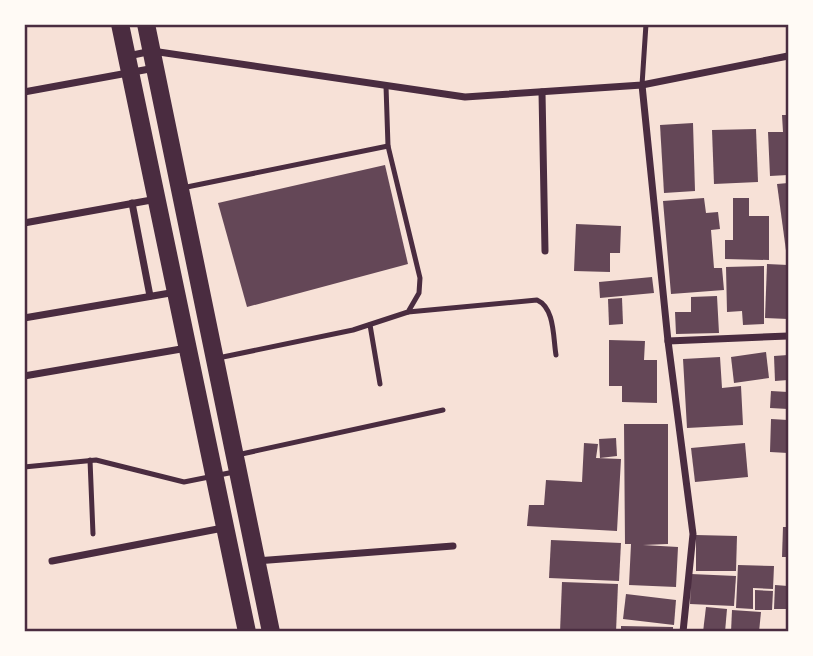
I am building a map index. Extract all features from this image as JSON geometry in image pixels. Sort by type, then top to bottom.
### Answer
[{"type":"main road","points":[[120,24],[247,632]]},
{"type":"main road","points":[[146,24],[271,632]]},
{"type":"street","points":[[24,92],[154,60],[466,97],[642,85],[789,56]]},
{"type":"street","points":[[129,64],[154,60]]},
{"type":"street","points":[[642,85],[668,341],[693,534],[683,632]]},
{"type":"street","points":[[542,92],[545,251]]},
{"type":"street","points":[[24,223],[157,199]]},
{"type":"street","points":[[132,203],[150,296]]},
{"type":"street","points":[[24,318],[176,292]]},
{"type":"street","points":[[668,341],[789,335]]},
{"type":"street","points":[[24,376],[187,348]]},
{"type":"street","points":[[52,561],[224,528]]},
{"type":"street","points":[[256,561],[453,546]]},
{"type":"lane","points":[[642,85],[646,24]]},
{"type":"lane","points":[[386,86],[388,146],[420,278],[419,293],[408,312]]},
{"type":"lane","points":[[180,189],[388,146]]},
{"type":"lane","points":[[215,359],[370,325],[408,312],[537,300],[545,303],[549,311],[556,355]]},
{"type":"lane","points":[[370,325],[380,384]]},
{"type":"lane","points":[[24,467],[90,460],[184,482],[213,475],[235,464],[443,410]]},
{"type":"lane","points":[[90,460],[93,534]]},
{"type":"building","points":[[782,115],[788,115],[788,175],[770,176],[768,132],[783,132]]},
{"type":"building","points":[[693,123],[695,191],[664,193],[660,125]]},
{"type":"building","points":[[756,129],[758,182],[714,184],[712,130]]},
{"type":"building","points":[[385,165],[408,264],[247,307],[218,203]]},
{"type":"building","points":[[788,183],[788,258],[787,258],[777,184]]},
{"type":"building","points":[[704,198],[706,213],[718,212],[720,229],[711,230],[714,268],[722,268],[724,290],[671,294],[663,201]]},
{"type":"building","points":[[733,198],[749,198],[749,216],[769,216],[769,260],[725,259],[725,240],[733,240]]},
{"type":"building","points":[[576,224],[621,226],[620,253],[610,253],[610,272],[574,271]]},
{"type":"building","points":[[767,264],[788,265],[788,319],[765,318]]},
{"type":"building","points":[[764,266],[764,324],[743,325],[742,311],[727,312],[726,267]]},
{"type":"building","points":[[652,277],[654,293],[600,298],[599,282]]},
{"type":"building","points":[[717,296],[719,333],[676,334],[675,312],[691,312],[691,297]]},
{"type":"building","points":[[622,298],[623,324],[609,325],[608,299]]},
{"type":"building","points":[[609,340],[645,341],[644,360],[657,360],[657,403],[622,402],[622,386],[609,386]]},
{"type":"building","points":[[766,352],[769,378],[734,383],[731,357]]},
{"type":"building","points":[[788,355],[788,380],[775,381],[774,356]]},
{"type":"building","points":[[720,357],[722,388],[741,386],[743,425],[687,428],[683,359]]},
{"type":"building","points":[[771,391],[788,392],[788,409],[770,408]]},
{"type":"building","points":[[771,419],[788,420],[788,453],[770,452]]},
{"type":"building","points":[[624,424],[668,424],[668,544],[643,545],[678,547],[676,587],[629,585],[631,544],[625,544]]},
{"type":"building","points":[[616,438],[617,456],[600,458],[599,439]]},
{"type":"building","points":[[584,443],[598,444],[596,458],[621,459],[617,531],[527,526],[529,505],[544,505],[546,480],[582,482]]},
{"type":"building","points":[[745,443],[748,477],[695,482],[691,448]]},
{"type":"building","points":[[783,527],[788,527],[788,557],[782,557]]},
{"type":"building","points":[[696,535],[737,536],[736,571],[696,571]]},
{"type":"building","points":[[551,540],[621,543],[619,581],[549,578]]},
{"type":"building","points":[[738,565],[774,566],[773,589],[753,588],[753,609],[736,608]]},
{"type":"building","points":[[691,574],[736,576],[734,606],[690,604]]},
{"type":"building","points":[[562,582],[618,584],[616,632],[560,632]]},
{"type":"building","points":[[775,585],[788,586],[787,609],[774,609]]},
{"type":"building","points":[[755,590],[773,591],[772,610],[755,610]]},
{"type":"building","points":[[626,594],[676,600],[674,625],[623,619]]},
{"type":"building","points":[[706,607],[727,609],[725,632],[703,632]]},
{"type":"building","points":[[732,610],[761,612],[759,632],[731,632]]},
{"type":"building","points":[[621,626],[673,627],[673,632],[621,632]]}]
